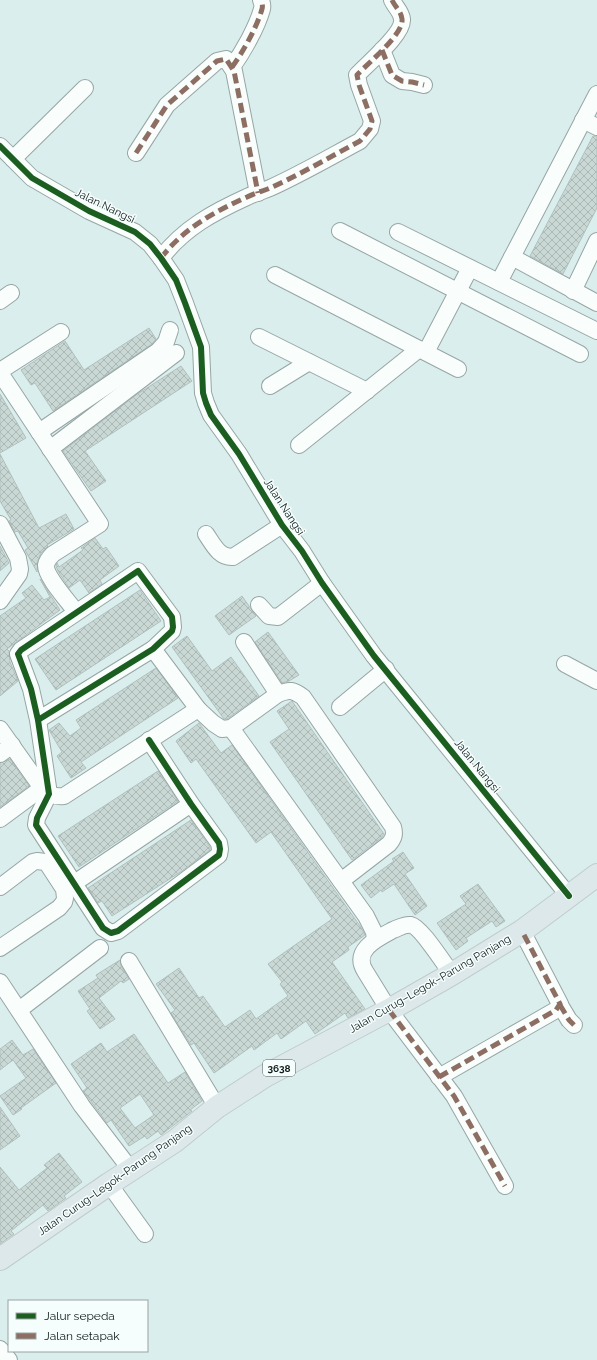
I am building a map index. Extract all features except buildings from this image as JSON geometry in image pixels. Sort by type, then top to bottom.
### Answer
[{"type":"main road","name":"Jalan Curug–Legok–Parung Panjang","points":[[0,1259],[109,1184],[175,1141],[217,1107],[265,1076],[389,1010],[452,974],[522,931],[597,875]]},
{"type":"street","points":[[232,67],[241,55],[263,8],[262,0]]},
{"type":"street","points":[[161,258],[179,237],[214,214],[249,196],[287,180],[360,141],[366,135],[370,129],[372,121],[359,85],[358,75],[365,66],[395,38],[401,28],[402,22],[400,12],[392,0]]},
{"type":"street","points":[[382,50],[392,75],[402,81],[424,85]]},
{"type":"street","points":[[136,153],[167,105],[217,61],[226,59],[232,67],[258,192]]},
{"type":"street","points":[[13,159],[85,88]]},
{"type":"street","points":[[499,282],[512,257],[590,124],[597,94]]},
{"type":"street","name":"Jalan Nangsi","points":[[0,146],[32,178],[88,211],[134,232],[150,244],[161,258],[176,280],[201,347],[203,393],[206,403],[212,415],[239,454],[282,525],[302,551],[322,583],[374,656],[569,896]]},
{"type":"street","points":[[340,232],[580,354]]},
{"type":"street","points":[[398,232],[597,331]]},
{"type":"street","points":[[573,291],[597,242]]},
{"type":"street","points":[[512,257],[597,303]]},
{"type":"street","points":[[299,445],[367,390],[422,350],[458,291],[470,268]]},
{"type":"street","points":[[275,275],[458,368]]},
{"type":"street","points":[[44,441],[158,351],[166,342],[170,330]]},
{"type":"street","points":[[61,332],[0,372],[100,524],[53,554],[48,559],[46,564],[50,577],[76,612]]},
{"type":"street","points":[[259,337],[367,390]]},
{"type":"street","points":[[44,441],[176,352]]},
{"type":"street","points":[[270,386],[309,362]]},
{"type":"street","points":[[206,534],[219,553],[226,557],[233,557],[282,525]]},
{"type":"street","points":[[0,601],[19,574],[20,569],[18,558],[2,531]]},
{"type":"street","points":[[38,720],[153,649],[172,632],[172,618],[138,571],[21,650],[18,654],[31,689],[38,720],[46,791],[36,825],[103,928],[111,933],[118,931],[218,855],[220,849],[219,843],[191,804],[149,740]]},
{"type":"street","points":[[259,605],[269,616],[278,617],[322,583]]},
{"type":"street","points":[[244,642],[278,694]]},
{"type":"street","points":[[153,649],[198,709],[222,729],[231,728],[278,694],[285,691],[291,690],[303,697],[393,826],[394,836],[389,844],[341,881]]},
{"type":"street","points":[[565,664],[597,681]]},
{"type":"street","points":[[340,707],[386,669]]},
{"type":"street","points":[[0,729],[6,750],[46,791],[58,796],[64,796],[198,709]]},
{"type":"street","points":[[231,728],[366,916],[374,932],[375,939]]},
{"type":"street","points":[[0,820],[46,791]]},
{"type":"street","points":[[73,884],[191,804]]},
{"type":"street","points":[[0,887],[33,862],[41,861],[48,863],[64,889],[65,894],[64,902],[59,908],[0,948]]},
{"type":"street","points":[[452,974],[421,932],[411,925],[405,925],[375,939],[366,948],[362,956],[361,966],[389,1010],[454,1096],[506,1186]]},
{"type":"street","points":[[522,931],[560,1005],[569,1020],[574,1025]]},
{"type":"street","points":[[19,1010],[100,948]]},
{"type":"street","points":[[129,961],[217,1107]]},
{"type":"street","points":[[0,982],[82,1106],[131,1170]]},
{"type":"street","points":[[439,1077],[556,1010],[560,1005]]},
{"type":"street","points":[[109,1184],[145,1234]]},
{"type":"street","points":[[0,1348],[8,1360]]},
{"type":"marked path","points":[[232,67],[257,24],[262,8],[261,0]]},
{"type":"marked path","points":[[161,258],[170,247],[190,229],[211,215],[293,177],[360,141],[370,129],[372,121],[357,75],[392,40],[401,25],[401,16],[392,0]]},
{"type":"marked path","points":[[382,50],[392,75],[402,81],[424,85]]},
{"type":"marked path","points":[[136,153],[167,105],[217,61],[226,59],[234,71],[258,193]]},
{"type":"marked path","points":[[439,1077],[556,1010],[560,1004],[522,931]]},
{"type":"marked path","points":[[560,1005],[569,1020],[574,1025]]},
{"type":"marked path","points":[[389,1010],[454,1096],[505,1186]]},
{"type":"cycle path","points":[[0,146],[32,178],[89,211],[135,232],[150,244],[161,258],[176,280],[201,347],[203,393],[211,415],[239,454],[282,525],[302,551],[322,583],[374,656],[569,896]]},
{"type":"cycle path","points":[[38,720],[153,649],[172,631],[172,617],[138,571],[21,650],[18,654],[31,689],[38,720],[49,794],[37,818],[36,825],[103,928],[111,933],[118,931],[219,855],[219,843],[191,804],[149,740]]}]
